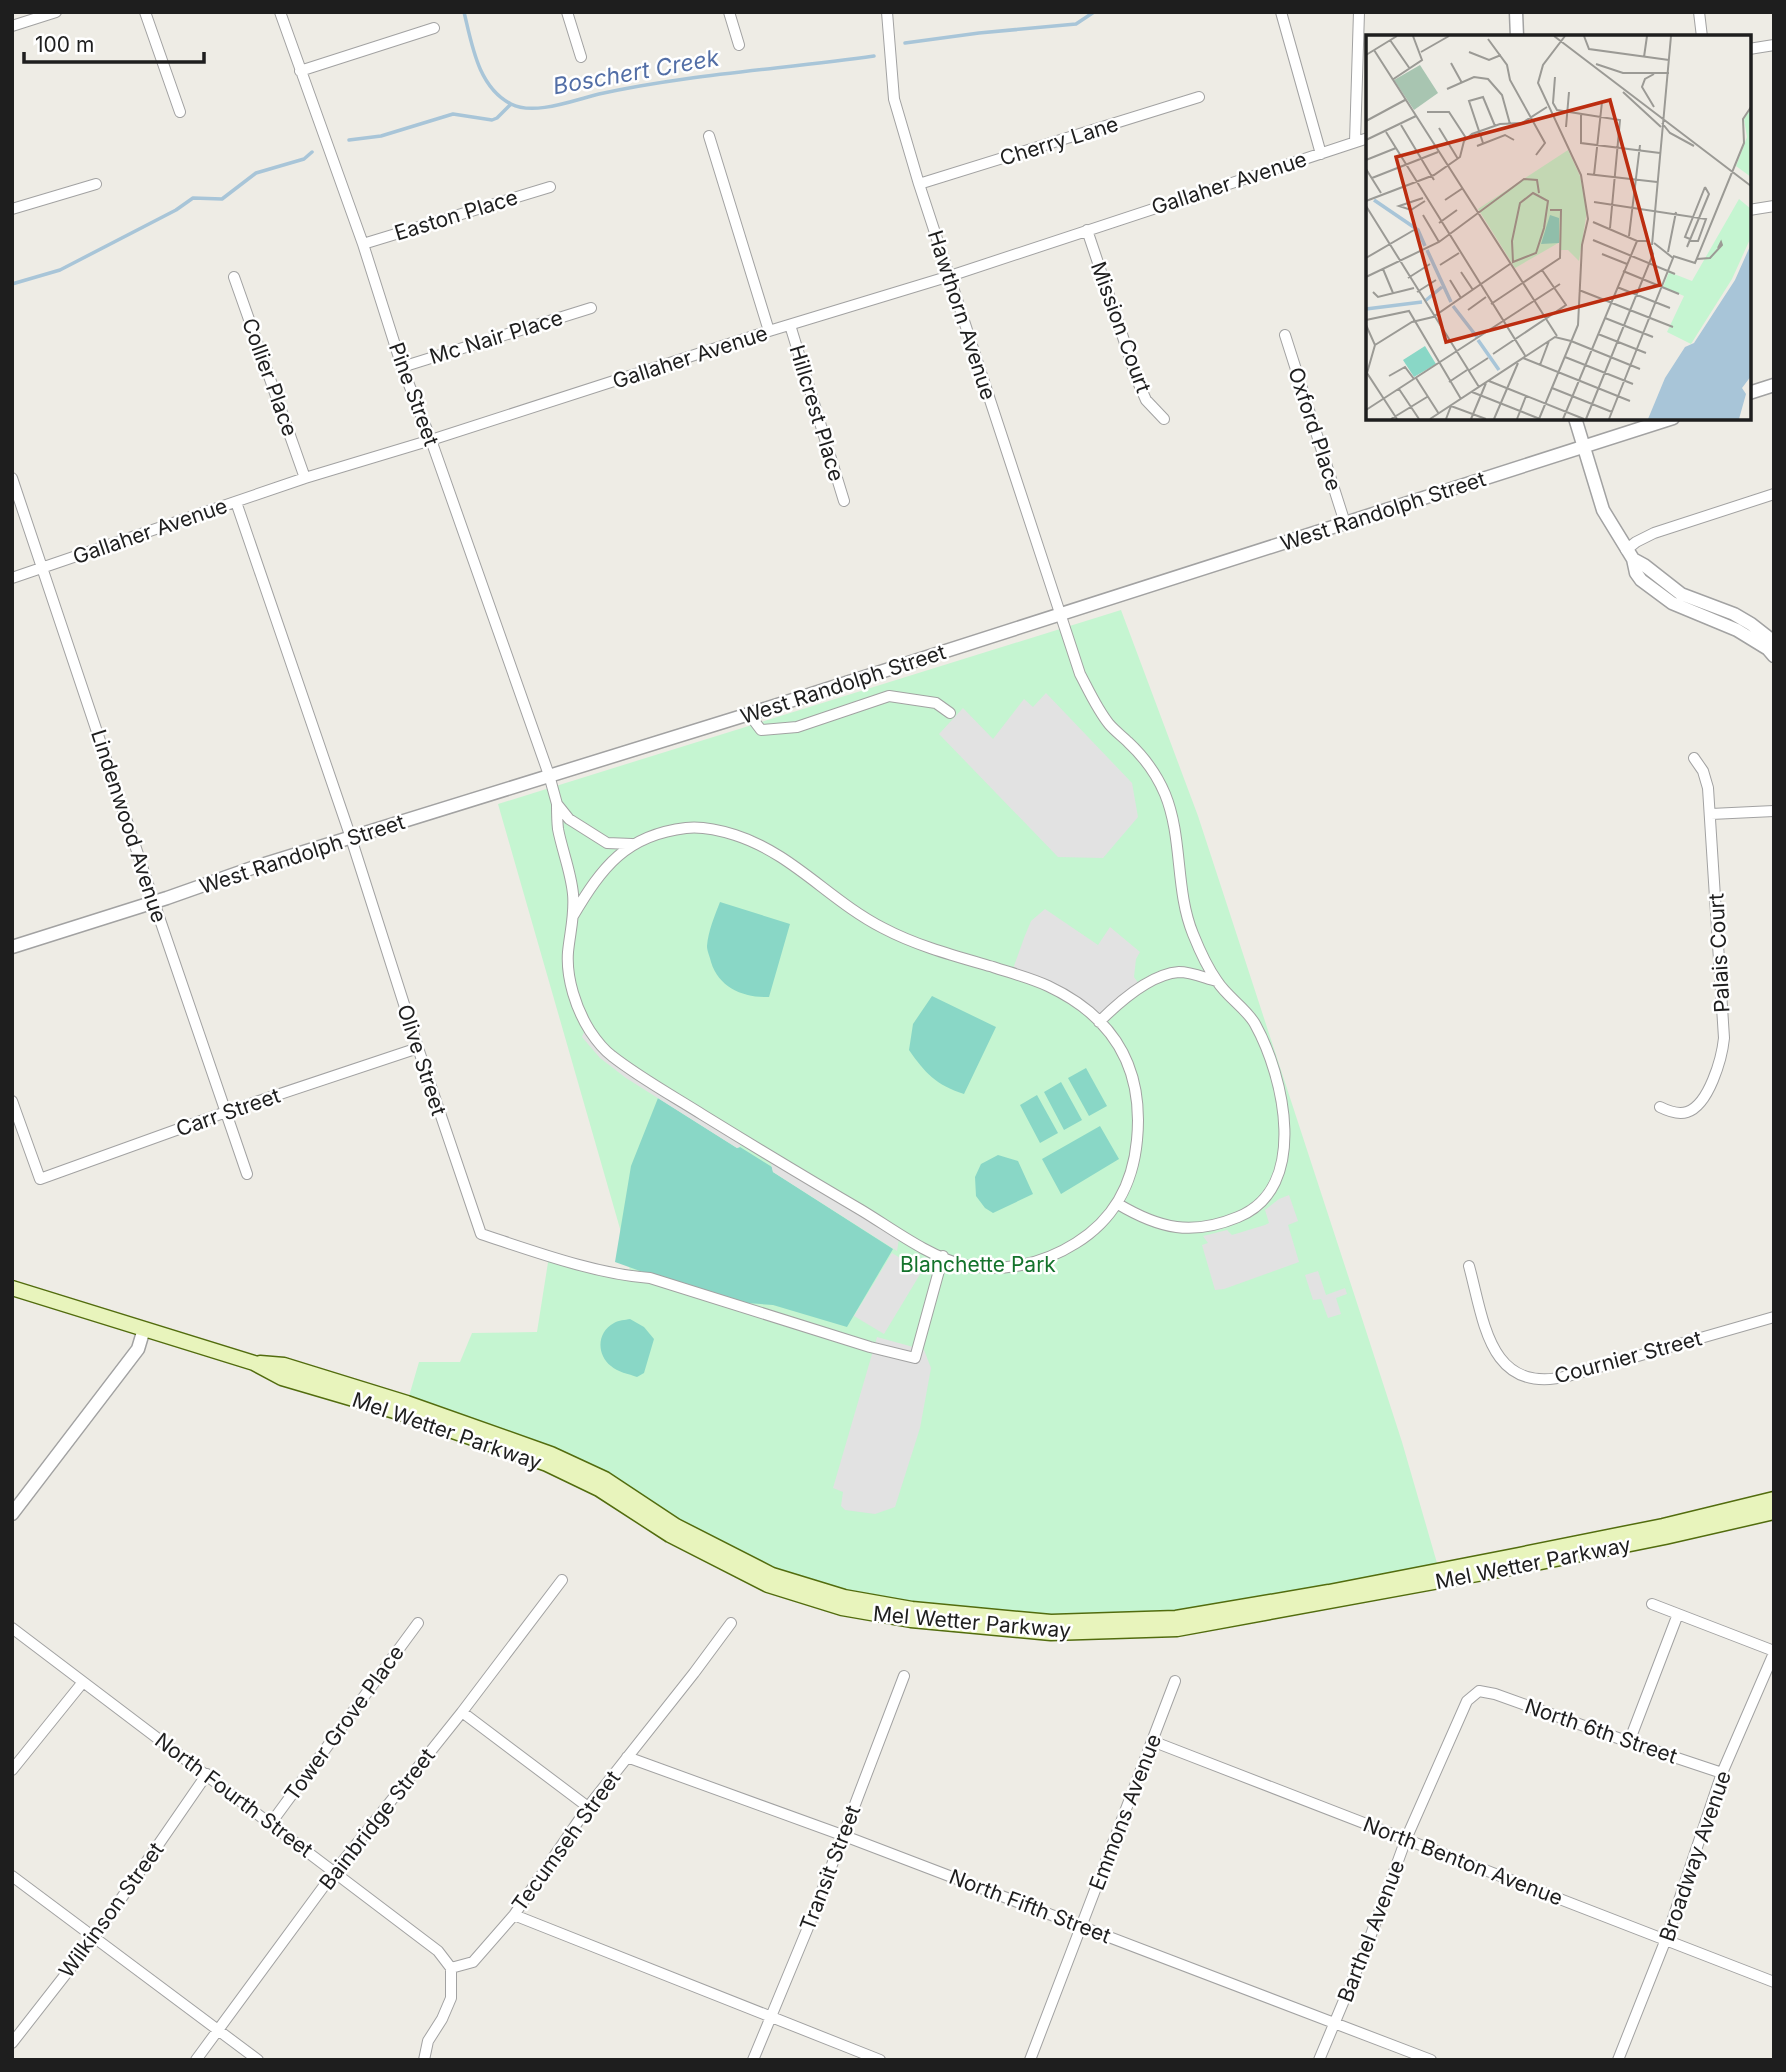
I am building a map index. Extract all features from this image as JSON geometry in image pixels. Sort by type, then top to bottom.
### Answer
[{"type":"main road","points":[[12,1288],[144,1329]]},
{"type":"main road","name":"Mel Wetter Parkway","points":[[144,1329],[254,1363],[284,1365],[407,1403],[605,1479],[676,1526],[772,1574],[844,1597],[912,1609],[1051,1622],[1176,1618],[1519,1555],[1663,1526],[1774,1499]]},
{"type":"main road","name":"Mel Wetter Parkway","points":[[536,1454],[599,1489],[670,1535],[768,1585],[842,1608],[911,1620],[1051,1633],[1177,1629],[1521,1566],[1774,1512]]},
{"type":"street","points":[[12,26],[56,12]]},
{"type":"street","points":[[145,12],[180,112]]},
{"type":"street","name":"Pine Street","points":[[280,12],[363,244],[402,367],[431,440],[549,775],[573,892],[573,916]]},
{"type":"street","points":[[567,12],[581,57]]},
{"type":"street","points":[[729,12],[739,45]]},
{"type":"street","name":"Hawthorn Avenue","points":[[887,12],[894,99],[919,184],[1080,674],[1110,725],[1151,770],[1165,794],[1192,932],[1217,981],[1253,1021],[1268,1050],[1281,1100],[1285,1132],[1281,1166],[1270,1193],[1244,1214],[1213,1226],[1189,1229],[1161,1225],[1118,1204]]},
{"type":"street","points":[[1281,12],[1321,154]]},
{"type":"street","points":[[1355,142],[1359,12]]},
{"type":"street","points":[[1516,12],[1517,35]]},
{"type":"street","points":[[1699,12],[1702,35]]},
{"type":"street","points":[[299,71],[434,28]]},
{"type":"street","points":[[1751,49],[1774,45]]},
{"type":"street","name":"Cherry Lane","points":[[919,184],[1199,97]]},
{"type":"street","points":[[709,136],[769,331]]},
{"type":"street","name":"Gallaher Avenue","points":[[12,578],[305,478],[950,276],[1366,139]]},
{"type":"street","points":[[12,209],[96,184]]},
{"type":"street","name":"Easton Place","points":[[363,244],[550,187]]},
{"type":"street","points":[[1751,211],[1774,206]]},
{"type":"street","name":"Mission Court","points":[[1087,230],[1138,382],[1146,400],[1164,419]]},
{"type":"street","name":"Collier Place","points":[[234,277],[305,478]]},
{"type":"street","name":"Mc Nair Place","points":[[402,367],[591,308]]},
{"type":"street","name":"Hillcrest Place","points":[[790,325],[844,501]]},
{"type":"street","name":"Oxford Place","points":[[1284,335],[1345,523]]},
{"type":"street","points":[[1751,392],[1774,385]]},
{"type":"street","points":[[1576,420],[1602,510],[1641,580],[1672,603],[1729,626],[1753,639],[1774,656]]},
{"type":"street","name":"West Randolph Street","points":[[12,947],[252,868],[749,714],[1667,420]]},
{"type":"street","name":"Lindenwood Avenue","points":[[12,478],[247,1174]]},
{"type":"street","points":[[1629,555],[1636,542],[1654,533],[1774,494]]},
{"type":"street","name":"Olive Street","points":[[236,502],[351,838],[481,1234],[549,1256],[630,1277],[650,1278],[915,1358],[943,1256]]},
{"type":"street","points":[[1629,555],[1681,594],[1734,614],[1774,642]]},
{"type":"street","points":[[749,714],[761,730],[797,727],[889,696],[936,702],[950,713]]},
{"type":"street","name":"Palais Court","points":[[1660,1107],[1684,1113],[1700,1101],[1712,1081],[1724,1038],[1711,814],[1703,771],[1694,758]]},
{"type":"street","points":[[557,804],[569,819],[607,843],[632,844]]},
{"type":"street","points":[[1711,814],[1774,811]]},
{"type":"street","points":[[688,827],[718,830],[750,840],[783,857],[878,926],[909,941],[1048,986],[1077,1003],[1114,1037],[1131,1070],[1139,1104],[1137,1145],[1128,1183],[1118,1204],[1106,1219],[1079,1241],[1053,1256],[1023,1266],[963,1265],[787,1167],[608,1054],[589,1030],[572,992],[567,957],[573,916],[590,887],[612,861],[632,844],[651,836],[688,827]]},
{"type":"street","points":[[1099,1022],[1132,993],[1171,974],[1185,973],[1217,981]]},
{"type":"street","name":"Carr Street","points":[[12,1101],[40,1179],[226,1112],[418,1048]]},
{"type":"street","name":"Cournier Street","points":[[1469,1266],[1489,1338],[1497,1355],[1519,1374],[1537,1379],[1568,1376],[1774,1317]]},
{"type":"street","points":[[12,1514],[138,1349],[144,1329]]},
{"type":"street","name":"Bainbridge Street","points":[[196,2060],[335,1871],[462,1712],[562,1580]]},
{"type":"street","points":[[1652,1604],[1774,1652]]},
{"type":"street","points":[[1629,1742],[1678,1614]]},
{"type":"street","name":"Tower Grove Place","points":[[271,1823],[418,1623]]},
{"type":"street","name":"Tecumseh Street","points":[[451,1968],[473,1962],[514,1914],[588,1808],[731,1623]]},
{"type":"street","name":"North Fourth Street","points":[[12,1628],[335,1871],[438,1951],[451,1968]]},
{"type":"street","name":"Broadway Avenue","points":[[1618,2060],[1666,1939],[1723,1773],[1774,1652]]},
{"type":"street","name":"Transit Street","points":[[753,2060],[809,1924],[904,1676]]},
{"type":"street","name":"Emmons Avenue","points":[[1030,2060],[1175,1681]]},
{"type":"street","points":[[12,1770],[83,1682]]},
{"type":"street","name":"North 6th Street","points":[[1479,1691],[1495,1694],[1723,1773]]},
{"type":"street","name":"Barthel Avenue","points":[[1319,2060],[1368,1943],[1406,1839],[1467,1701],[1479,1691]]},
{"type":"street","points":[[462,1712],[588,1808]]},
{"type":"street","name":"North Benton Avenue","points":[[1152,1741],[1774,1982]]},
{"type":"street","name":"North Fifth Street","points":[[627,1757],[1081,1925],[1431,2060]]},
{"type":"street","name":"Wilkinson Street","points":[[12,2043],[94,1938],[206,1774]]},
{"type":"street","points":[[12,1876],[258,2060]]},
{"type":"street","points":[[514,1914],[880,2060]]},
{"type":"street","points":[[424,2060],[428,2041],[442,2019],[451,1997],[451,1968]]},
{"type":"green space","name":"Blanchette Park","points":[[1121,610],[1198,816],[1402,1442],[1439,1570],[1176,1618],[1051,1622],[912,1609],[772,1575],[407,1403],[419,1362],[460,1362],[472,1333],[537,1332],[549,1256],[630,1276],[629,1260],[498,804]]},
{"type":"shaded area","points":[[1046,693],[1132,783],[1138,817],[1103,858],[1058,857],[939,734],[963,708],[993,739],[1024,699],[1033,707]]},
{"type":"shaded area","points":[[720,902],[790,924],[769,997],[751,996],[734,990],[720,979],[715,971],[707,946]]},
{"type":"shaded area","points":[[1045,909],[1098,945],[1110,927],[1140,952],[1136,959],[1134,977],[1141,987],[1099,1022],[1077,1003],[1017,974],[1014,966],[1031,921]]},
{"type":"shaded area","points":[[932,996],[996,1027],[964,1094],[946,1087],[932,1077],[909,1050],[913,1024]]},
{"type":"shaded area","points":[[587,1025],[608,1054],[741,1138],[740,1147],[737,1148],[626,1078],[600,1058],[582,1037]]},
{"type":"shaded area","points":[[1086,1068],[1107,1106],[1089,1116],[1068,1078]]},
{"type":"shaded area","points":[[1061,1082],[1082,1120],[1064,1130],[1044,1092]]},
{"type":"shaded area","points":[[1037,1095],[1058,1133],[1040,1143],[1020,1105]]},
{"type":"shaded area","points":[[658,1098],[772,1167],[773,1172],[893,1249],[847,1327],[773,1305],[747,1303],[615,1262],[631,1166]]},
{"type":"shaded area","points":[[1100,1126],[1119,1159],[1061,1194],[1042,1159]]},
{"type":"shaded area","points":[[998,1155],[1018,1161],[1033,1194],[993,1213],[985,1208],[976,1196],[975,1177],[981,1164]]},
{"type":"shaded area","points":[[769,1156],[899,1239],[897,1251],[773,1172]]},
{"type":"shaded area","points":[[1289,1195],[1298,1221],[1288,1225],[1299,1262],[1215,1290],[1202,1245],[1208,1243],[1203,1236],[1227,1230],[1232,1235],[1265,1225],[1269,1223],[1265,1210]]},
{"type":"shaded area","points":[[892,1253],[922,1271],[884,1334],[854,1316]]},
{"type":"shaded area","points":[[1318,1271],[1326,1295],[1345,1288],[1347,1294],[1336,1298],[1341,1314],[1328,1318],[1321,1299],[1313,1300],[1305,1275]]},
{"type":"shaded area","points":[[630,1319],[644,1327],[654,1339],[644,1373],[637,1377],[614,1368],[606,1361],[600,1343],[608,1327],[618,1321]]},
{"type":"shaded area","points":[[877,1337],[924,1350],[931,1368],[920,1428],[895,1507],[875,1514],[845,1510],[841,1506],[843,1492],[833,1488]]},
{"type":"waterway","name":"Boschert Creek","points":[[464,12],[478,64],[484,76],[500,97],[520,107],[554,106],[668,81],[874,56]]},
{"type":"waterway","name":"Boschert Creek","points":[[905,43],[1076,24],[1094,12]]},
{"type":"waterway","points":[[349,140],[381,136],[453,114],[492,120],[511,104]]},
{"type":"waterway","points":[[12,284],[60,270],[176,210],[193,198],[222,199],[256,173],[304,159],[312,152]]}]
